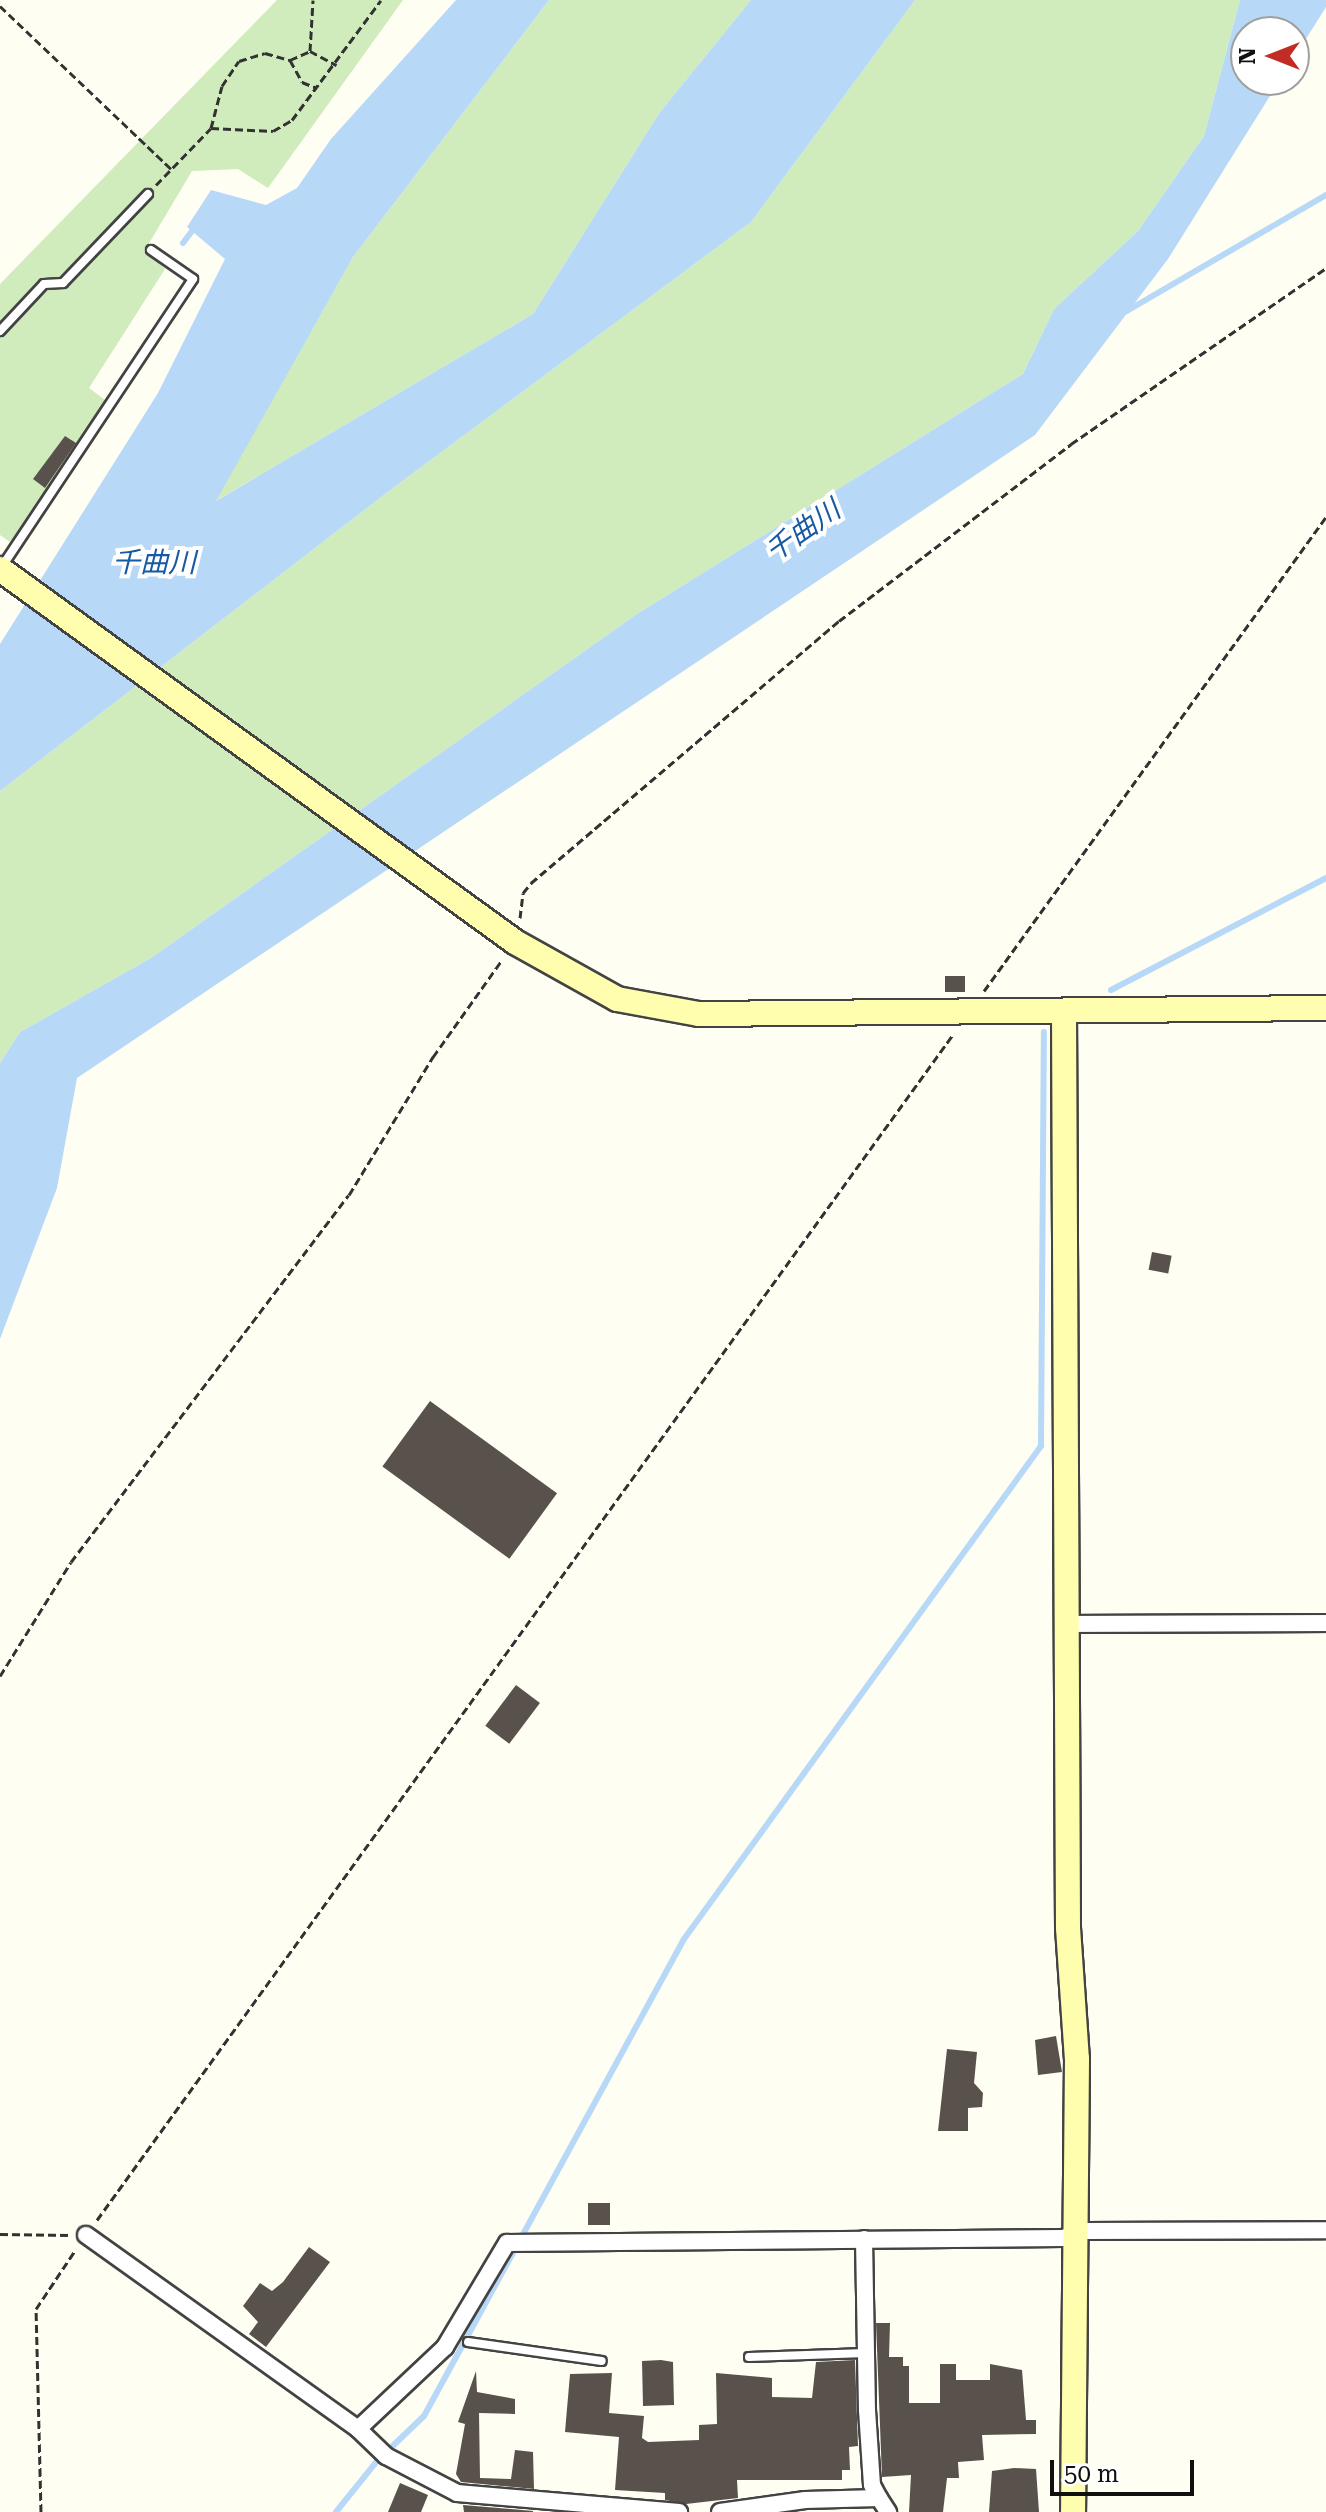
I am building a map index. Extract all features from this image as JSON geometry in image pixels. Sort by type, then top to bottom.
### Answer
[{"type":"street","points":[[3,571],[506,935],[588,986],[668,1011],[1326,1008]]},
{"type":"street","points":[[1064,1011],[1068,1928],[1077,2059],[1072,2235],[1073,2512]]},
{"type":"street","points":[[1067,1624],[1326,1623]]},
{"type":"street","points":[[358,2429],[462,2337],[500,2250],[518,2242],[1326,2230]]},
{"type":"street","points":[[86,2235],[358,2429],[383,2453],[472,2496],[679,2512]]},
{"type":"street","points":[[864,2239],[872,2485],[883,2505]]},
{"type":"street","points":[[720,2512],[805,2500],[883,2505]]},
{"type":"lane","points":[[0,331],[44,284],[63,283],[148,194]]},
{"type":"lane","points":[[3,571],[193,279],[151,250]]},
{"type":"lane","points":[[462,2337],[602,2361]]},
{"type":"lane","points":[[749,2357],[866,2353]]},
{"type":"path","points":[[310,51],[313,0]]},
{"type":"path","points":[[211,128],[235,125],[273,131],[292,120],[336,65],[381,0]]},
{"type":"path","points":[[0,6],[171,169]]},
{"type":"path","points":[[310,51],[336,65]]},
{"type":"path","points":[[148,194],[211,128],[222,86],[239,61],[265,53],[290,60],[310,51]]},
{"type":"path","points":[[290,60],[302,82],[317,88]]},
{"type":"path","points":[[0,1676],[71,1562],[349,1195],[506,935],[523,893],[531,883],[839,621],[1071,444],[1326,268]]},
{"type":"path","points":[[41,2512],[36,2309],[86,2235],[1326,517]]},
{"type":"path","points":[[0,2234],[86,2235]]},
{"type":"green space","points":[[277,0],[403,0],[268,188],[238,169],[192,171],[145,250],[165,269],[89,388],[109,403],[10,542],[0,535],[0,284]]},
{"type":"green space","points":[[549,0],[751,0],[660,112],[533,314],[214,502],[353,257]]},
{"type":"green space","points":[[915,0],[1240,0],[1236,16],[1230,16],[1230,38],[1204,136],[1138,231],[1054,309],[1023,374],[637,614],[151,958],[20,1032],[0,1063],[0,791],[389,491],[751,222]]},
{"type":"water","name":"千曲川","points":[[456,0],[549,0],[353,257],[216,501],[533,314],[660,112],[751,0],[915,0],[751,222],[389,491],[0,791],[0,644],[158,393],[225,259],[187,227],[211,190],[266,205],[297,188],[331,139]]},
{"type":"water","name":"千曲川","points":[[1240,0],[1326,0],[1326,7],[1310,32],[1310,16],[1236,16]]},
{"type":"water","name":"千曲川","points":[[1230,38],[1230,96],[1270,96],[1168,259],[1035,435],[77,1078],[57,1188],[0,1339],[0,1063],[20,1032],[151,958],[637,614],[1023,374],[1054,309],[1138,231],[1204,136]]},
{"type":"building","points":[[65,436],[76,443],[45,488],[33,479]]},
{"type":"building","points":[[945,976],[965,976],[965,992],[945,992]]},
{"type":"building","points":[[1152,1252],[1172,1256],[1168,1273],[1149,1270]]},
{"type":"building","points":[[430,1401],[557,1493],[509,1559],[382,1467]]},
{"type":"building","points":[[516,1685],[540,1703],[509,1744],[485,1726]]},
{"type":"building","points":[[1056,2036],[1062,2072],[1038,2075],[1035,2040]]},
{"type":"building","points":[[947,2049],[977,2052],[974,2083],[983,2093],[982,2107],[968,2108],[968,2131],[938,2131]]},
{"type":"building","points":[[588,2203],[610,2203],[610,2225],[588,2225]]},
{"type":"building","points":[[309,2247],[330,2262],[266,2347],[249,2334],[258,2322],[243,2306],[260,2283],[272,2291],[283,2282]]},
{"type":"building","points":[[876,2323],[890,2323],[889,2357],[903,2357],[903,2366],[909,2366],[909,2403],[940,2403],[940,2364],[956,2364],[956,2380],[990,2380],[990,2364],[1022,2370],[1026,2420],[1036,2420],[1036,2434],[982,2435],[984,2460],[958,2462],[959,2478],[947,2478],[943,2512],[909,2512],[911,2475],[882,2477]]},
{"type":"building","points":[[855,2360],[858,2446],[849,2447],[850,2470],[842,2470],[842,2480],[737,2480],[738,2498],[686,2504],[665,2500],[665,2493],[615,2490],[619,2437],[565,2432],[570,2374],[612,2373],[609,2413],[644,2416],[642,2438],[648,2442],[699,2440],[699,2425],[717,2424],[716,2373],[772,2378],[772,2397],[812,2398],[816,2362]]},
{"type":"building","points":[[642,2361],[673,2362],[674,2405],[643,2406]]},
{"type":"building","points":[[476,2371],[477,2392],[515,2399],[515,2414],[479,2413],[480,2478],[511,2479],[515,2450],[533,2452],[534,2489],[461,2482],[456,2474],[465,2424],[458,2422]]},
{"type":"building","points":[[1036,2469],[1039,2512],[989,2512],[992,2471]]},
{"type":"building","points":[[400,2483],[428,2495],[421,2512],[388,2512]]},
{"type":"building","points":[[463,2505],[533,2511],[533,2512],[464,2512]]},
{"type":"waterway","points":[[1125,312],[1326,195]]},
{"type":"waterway","points":[[183,243],[192,231]]},
{"type":"waterway","points":[[1111,990],[1326,878]]},
{"type":"waterway","points":[[336,2512],[377,2461],[424,2416],[684,1939],[1041,1446],[1044,1032]]}]
